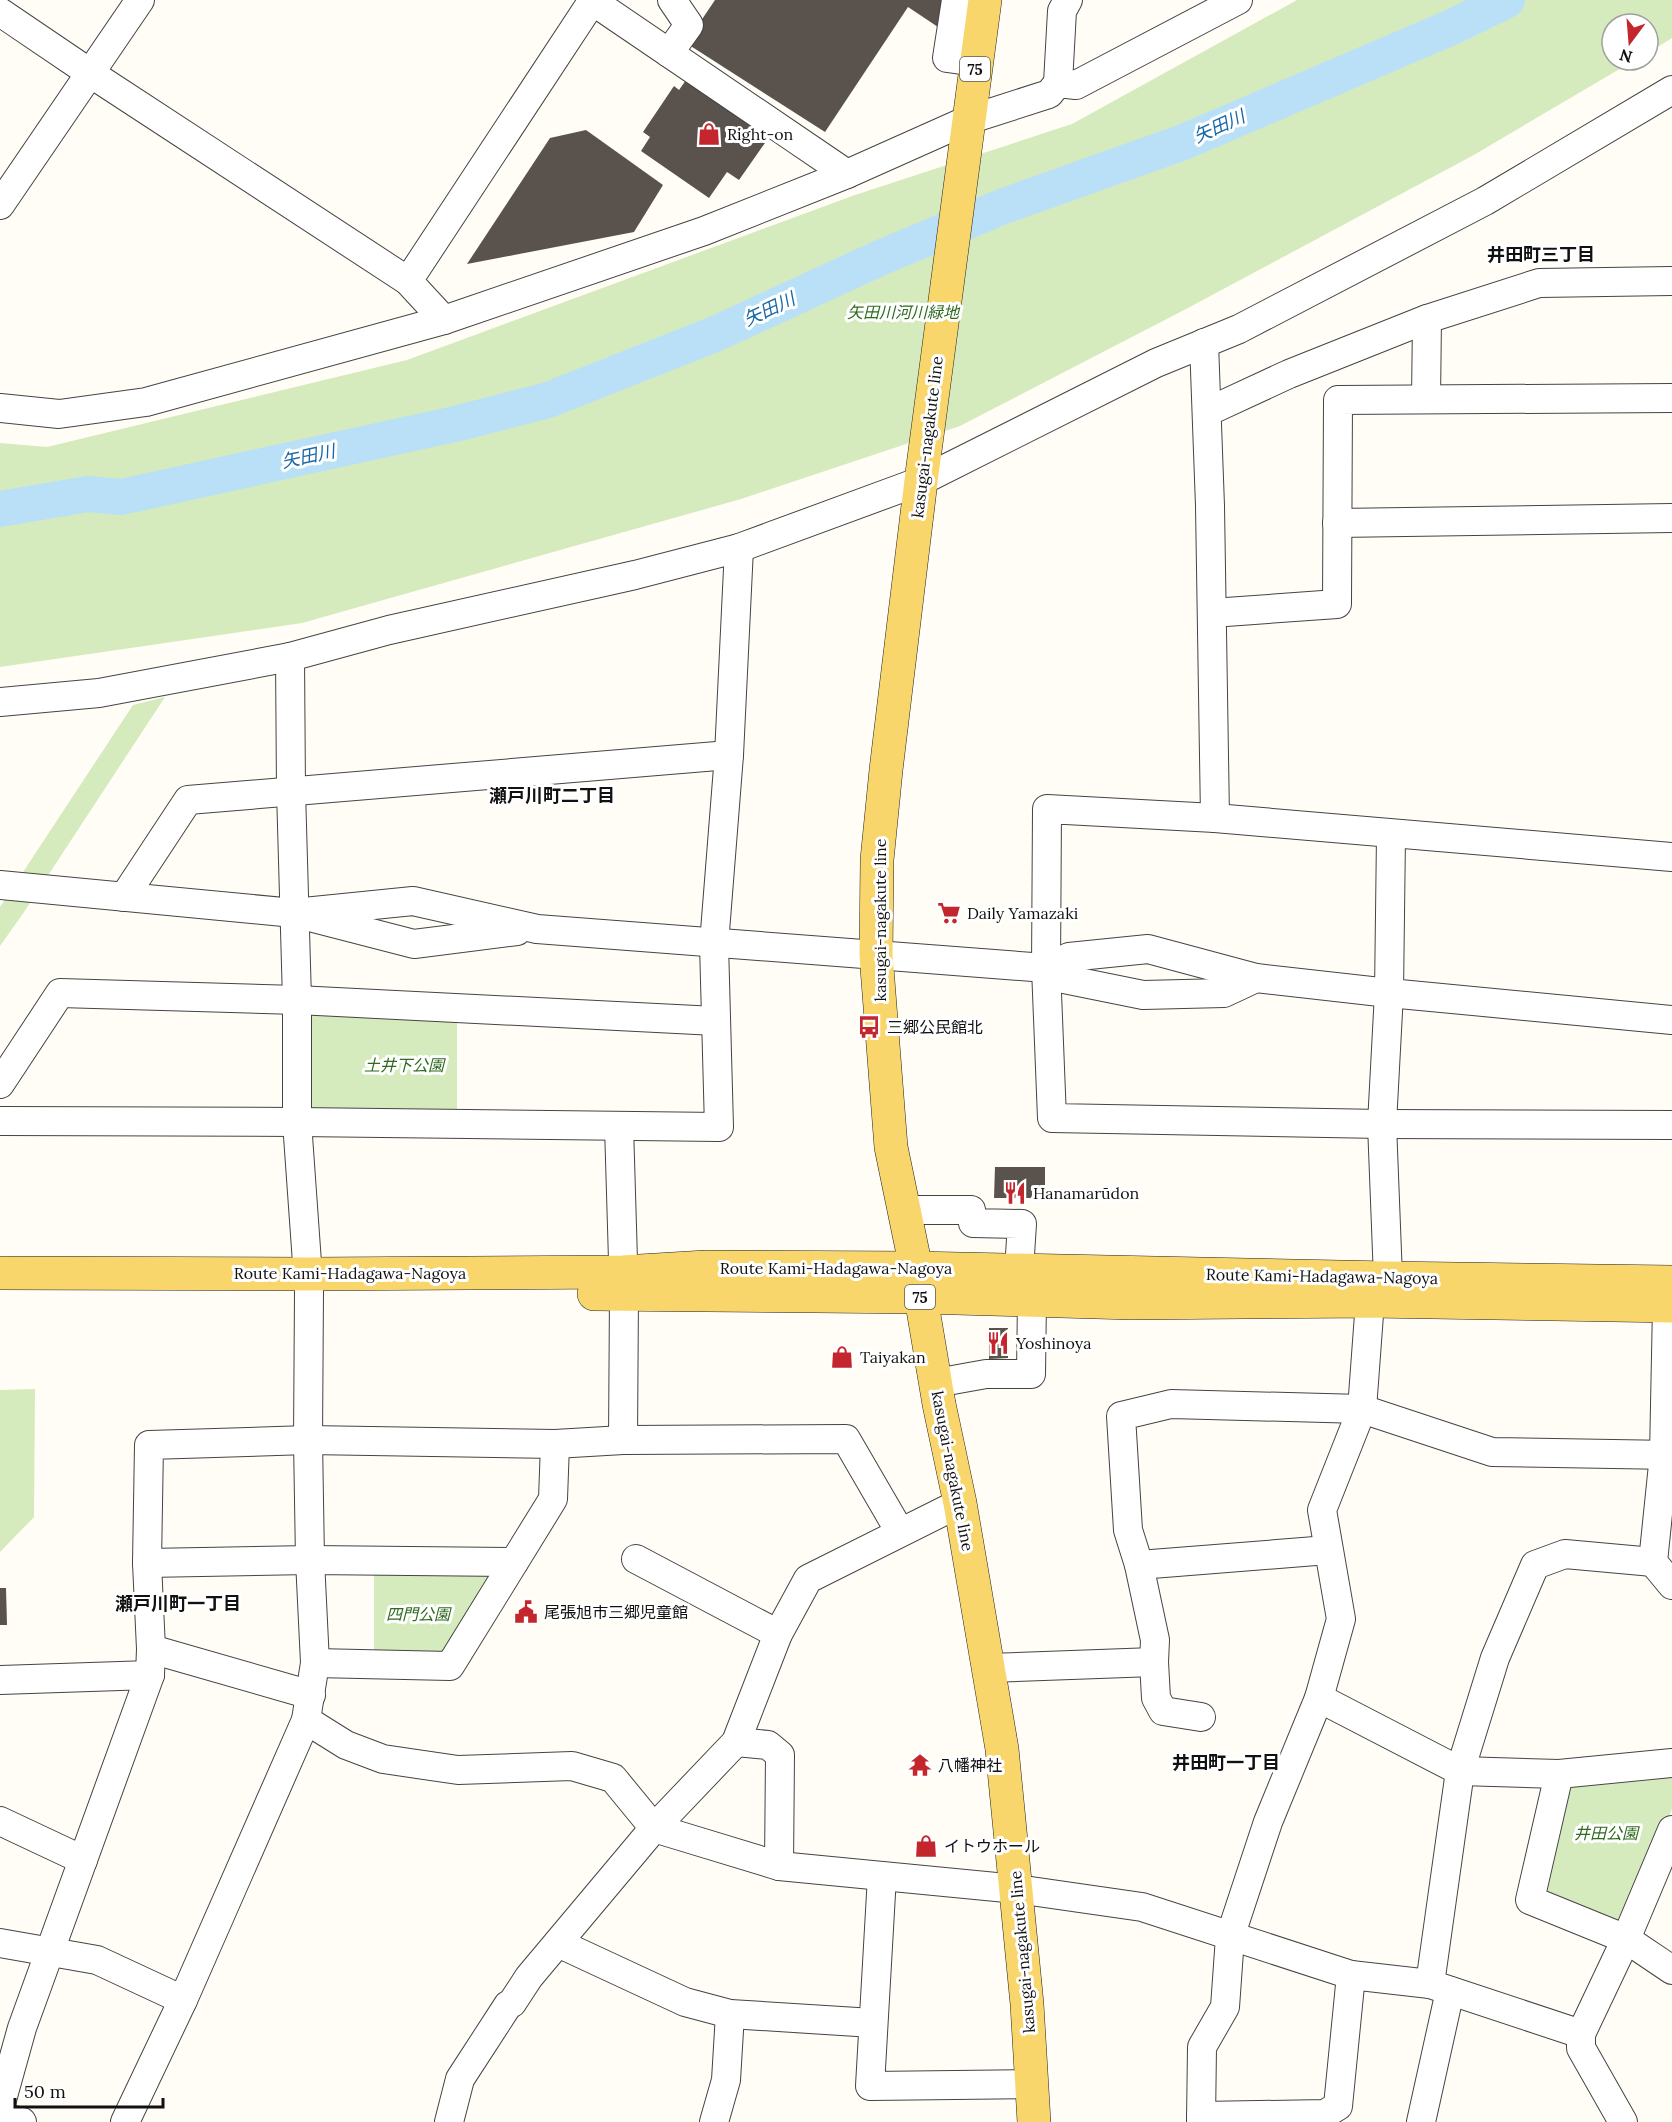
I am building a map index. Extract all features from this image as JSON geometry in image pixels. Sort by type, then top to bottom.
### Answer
[{"type":"main road","name":"kasugai-nagakute line","points":[[985,0],[921,475],[877,860],[876,955],[891,1147],[960,1503],[1002,1749],[1017,1889],[1034,2122]]},
{"type":"main road","name":"Route Kami-Hadagawa-Nagoya","points":[[0,1273],[308,1283],[624,1283],[918,1282],[1019,1270],[1379,1290],[1670,1298]]},
{"type":"main road","name":"Route Kami-Hadagawa-Nagoya","points":[[918,1282],[1032,1299],[1132,1302],[1379,1290]]},
{"type":"main road","name":"Route Kami-Hadagawa-Nagoya","points":[[0,1293],[308,1283]]},
{"type":"street","points":[[0,206],[140,0]]},
{"type":"street","points":[[408,281],[592,0],[848,174]]},
{"type":"street","points":[[669,53],[689,25],[672,0]]},
{"type":"street","points":[[956,0],[947,58],[976,62]]},
{"type":"street","points":[[0,408],[59,414],[146,402],[444,320],[704,231],[967,130],[1049,94],[1058,83],[1062,11],[1068,0]]},
{"type":"street","points":[[1058,83],[1076,85],[1238,0]]},
{"type":"street","points":[[0,12],[408,281],[444,320]]},
{"type":"street","points":[[0,702],[99,693],[290,657],[388,630],[635,575],[740,548],[921,475],[1156,363],[1239,329],[1485,201],[1672,90]]},
{"type":"street","points":[[1207,412],[1289,374],[1427,319],[1539,283],[1672,282]]},
{"type":"street","points":[[1426,399],[1427,319]]},
{"type":"street","points":[[1204,343],[1215,818]]},
{"type":"street","points":[[1212,613],[1337,604],[1338,400],[1672,398]]},
{"type":"street","points":[[1337,523],[1672,518]]},
{"type":"street","points":[[0,1121],[719,1127],[714,944],[729,755],[740,548]]},
{"type":"street","points":[[125,2122],[183,2000],[309,1708],[315,1663],[310,1560],[308,1283],[297,1122],[297,1000],[290,657]]},
{"type":"street","points":[[124,897],[188,800],[729,755]]},
{"type":"street","points":[[1672,857],[1391,835],[1215,818],[1047,809],[1046,968],[1052,1118],[1382,1124],[1672,1125]]},
{"type":"street","points":[[1351,1975],[1338,2106],[1325,2114],[1201,2119],[1202,2047],[1225,2007],[1230,1937],[1268,1822],[1319,1698],[1341,1619],[1322,1510],[1362,1409],[1379,1290],[1382,1124],[1389,993],[1391,835]]},
{"type":"street","points":[[0,885],[294,913],[414,944],[537,928]]},
{"type":"street","points":[[294,913],[413,901],[537,928],[714,944],[1046,968],[1069,957],[1148,949],[1256,978],[1672,1020]]},
{"type":"street","points":[[1046,968],[1059,978],[1143,995],[1224,993],[1256,978]]},
{"type":"street","points":[[0,1084],[60,993],[297,1000],[716,1021]]},
{"type":"street","points":[[619,1126],[624,1283],[623,1440]]},
{"type":"street","points":[[904,1210],[971,1210],[973,1223],[1022,1224],[1019,1270]]},
{"type":"street","points":[[1653,1562],[1668,1455],[1670,1298]]},
{"type":"street","points":[[936,1383],[986,1374],[1030,1374],[1032,1299]]},
{"type":"street","points":[[1201,1717],[1162,1711],[1156,1698],[1155,1640],[1139,1565],[1128,1530],[1121,1416],[1172,1404],[1362,1409],[1492,1452],[1668,1455]]},
{"type":"street","points":[[0,2107],[22,2028],[151,1662],[147,1563],[148,1445],[308,1440],[555,1444],[623,1440],[846,1439],[900,1532]]},
{"type":"street","points":[[315,1663],[450,1666],[553,1499],[555,1444]]},
{"type":"street","points":[[449,2122],[460,2079],[529,1977],[654,1828],[736,1742],[778,1634],[808,1579],[960,1503]]},
{"type":"street","points":[[1139,1565],[1328,1550]]},
{"type":"street","points":[[1421,2122],[1440,1987],[1460,1771],[1495,1658],[1535,1565],[1565,1554],[1653,1562],[1672,1585]]},
{"type":"street","points":[[636,1559],[778,1634]]},
{"type":"street","points":[[147,1563],[310,1560],[513,1562]]},
{"type":"street","points":[[0,1680],[151,1662],[309,1708],[346,1745],[383,1759],[458,1770],[572,1766],[613,1778],[654,1828],[779,1866],[1017,1889],[1142,1906],[1230,1937],[1351,1975],[1440,1987],[1581,2034]]},
{"type":"street","points":[[989,1668],[1154,1662]]},
{"type":"street","points":[[1319,1698],[1460,1771],[1559,1774],[1672,1762]]},
{"type":"street","points":[[736,1742],[768,1744],[780,1755],[779,1866]]},
{"type":"street","points":[[1559,1774],[1530,1900],[1626,1939],[1672,1970]]},
{"type":"street","points":[[0,1821],[83,1860]]},
{"type":"street","points":[[1623,2122],[1581,2048],[1581,2034],[1626,1939],[1672,1830]]},
{"type":"street","points":[[882,1876],[870,2086],[1032,2084]]},
{"type":"street","points":[[0,1943],[97,1960],[183,2000]]},
{"type":"street","points":[[558,1943],[685,2002],[730,2014],[873,2023]]},
{"type":"street","points":[[714,2122],[726,2080],[730,2014]]},
{"type":"street","points":[[0,2117],[22,2122]]},
{"type":"green space","name":"矢田川河川緑地","points":[[1297,0],[1672,0],[1672,38],[1660,46],[1660,12],[1600,12],[1600,72],[1615,72],[1472,156],[1186,309],[960,426],[741,499],[302,623],[0,667],[0,443],[47,447],[407,360],[855,195],[1072,124]]},
{"type":"green space","points":[[165,697],[0,946],[0,907],[133,705]]},
{"type":"green space","name":"土井下公園","points":[[305,1010],[457,1016],[457,1118],[306,1114]]},
{"type":"green space","points":[[35,1389],[34,1517],[0,1552],[0,1390]]},
{"type":"green space","name":"四門公園","points":[[374,1570],[501,1570],[446,1660],[374,1657]]},
{"type":"green space","name":"井田公園","points":[[1672,1770],[1672,1809],[1621,1929],[1538,1895],[1567,1781]]},
{"type":"building","points":[[715,0],[942,0],[938,27],[908,7],[825,132],[686,43]]},
{"type":"building","name":"Right-on","points":[[691,73],[774,130],[739,180],[727,172],[709,198],[641,151],[650,137],[643,132],[674,86],[679,90]]},
{"type":"building","points":[[586,130],[663,185],[634,232],[467,264],[550,138]]},
{"type":"building","points":[[995,1167],[1045,1167],[1045,1198],[994,1198]]},
{"type":"building","name":"Yoshinoya","points":[[989,1328],[1008,1328],[1008,1358],[989,1359]]},
{"type":"building","points":[[0,1588],[6,1588],[7,1625],[0,1625]]},
{"type":"waterway","name":"矢田川","points":[[0,509],[88,494],[121,497],[455,424],[548,400],[715,334],[882,257],[1004,206],[1181,143],[1452,27],[1507,0]]},
{"type":"place","name":"Right-on","points":[[709,134]]},
{"type":"place","name":"Daily Yamazaki","points":[[949,913]]},
{"type":"place","name":"三郷公民館北","points":[[869,1027]]},
{"type":"place","name":"Hanamarūdon","points":[[1015,1193]]},
{"type":"place","name":"Yoshinoya","points":[[998,1343]]},
{"type":"place","name":"Taiyakan","points":[[842,1357]]},
{"type":"place","name":"尾張旭市三郷児童館","points":[[526,1612]]},
{"type":"place","name":"八幡神社","points":[[920,1765]]},
{"type":"place","name":"イトウホール","points":[[926,1846]]},
{"type":"district","name":"井田町三丁目","points":[[1541,254]]},
{"type":"district","name":"瀬戸川町二丁目","points":[[552,795]]},
{"type":"district","name":"瀬戸川町一丁目","points":[[178,1603]]},
{"type":"district","name":"井田町一丁目","points":[[1226,1762]]}]
